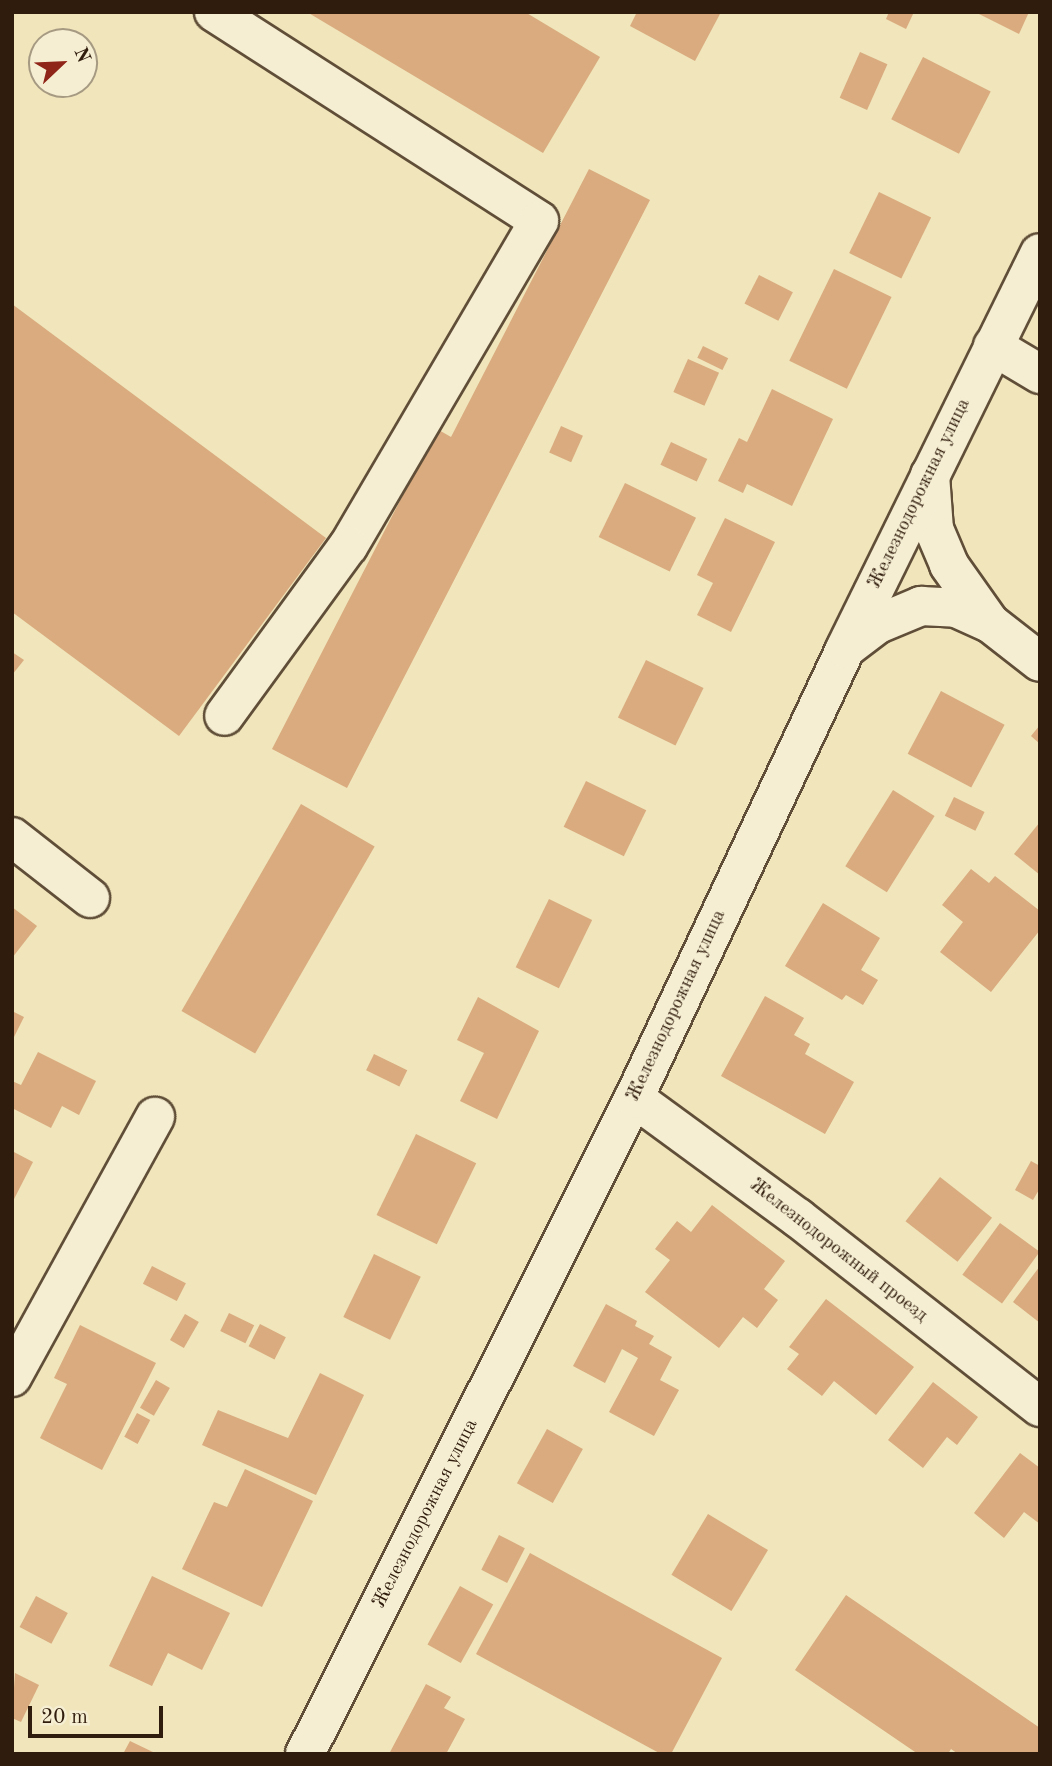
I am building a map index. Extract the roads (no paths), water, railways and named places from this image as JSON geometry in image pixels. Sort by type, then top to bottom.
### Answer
[{"type":"street","points":[[214,12],[539,221],[348,546],[224,716]]},
{"type":"street","name":"Железнодорожная улица","points":[[305,1754],[634,1098],[929,473],[1040,253]]},
{"type":"street","points":[[993,346],[1040,374]]},
{"type":"street","points":[[929,473],[934,529],[949,565],[990,623]]},
{"type":"street","points":[[845,649],[878,624],[921,606],[956,608],[990,623],[1040,662]]},
{"type":"street","points":[[12,837],[90,898]]},
{"type":"street","name":"Железнодорожный проезд","points":[[634,1098],[799,1218],[1040,1408]]},
{"type":"street","points":[[12,1377],[155,1117]]}]
